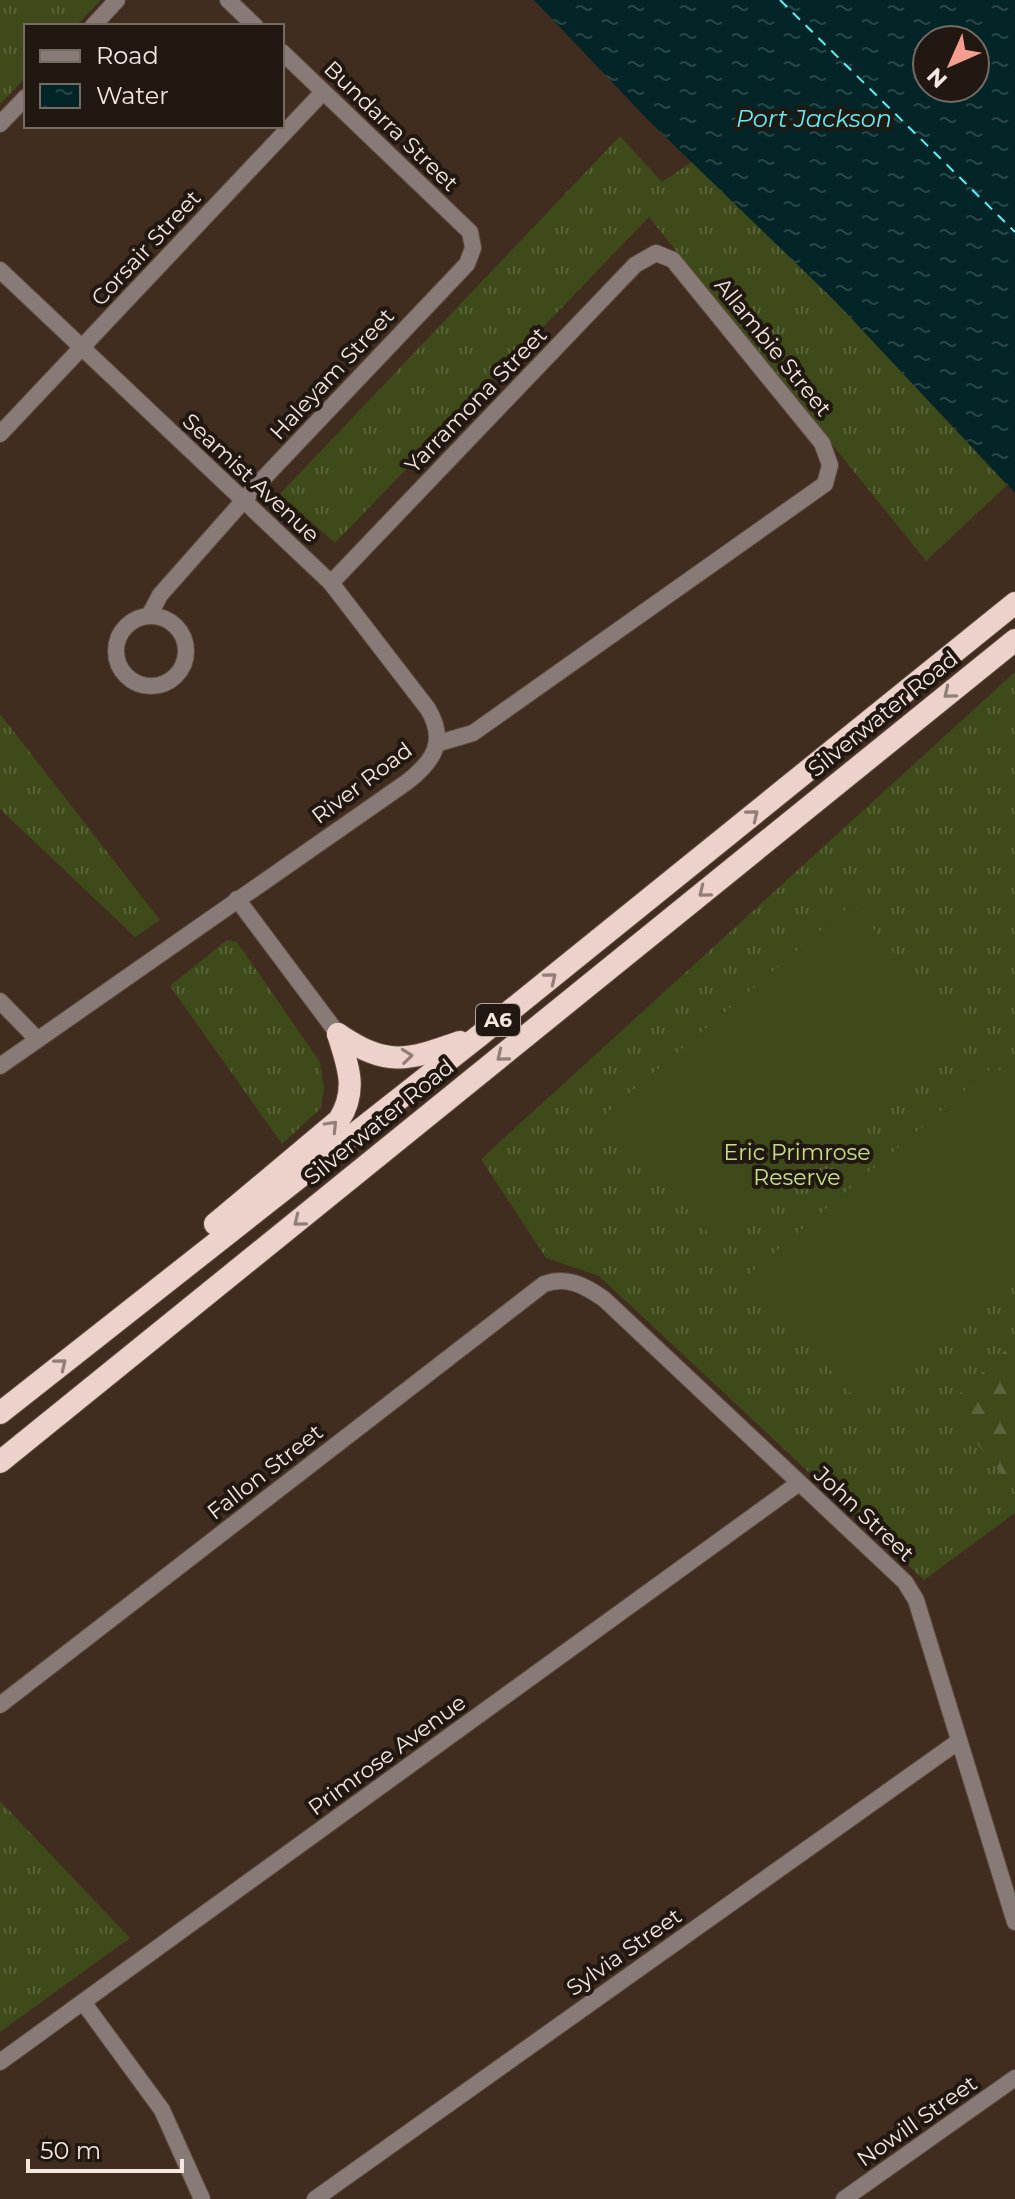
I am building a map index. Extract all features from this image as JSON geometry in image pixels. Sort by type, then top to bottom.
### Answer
[{"type":"highway","name":"Silverwater Road","points":[[0,1413],[479,1036],[1015,603]]},
{"type":"highway","name":"Silverwater Road","points":[[0,1462],[1012,642]]},
{"type":"highway","points":[[338,1034],[366,1052],[402,1058],[479,1036]]},
{"type":"highway","points":[[176,1273],[176,1263],[185,1250],[339,1120],[348,1105],[352,1086],[338,1034]]},
{"type":"street","points":[[95,24],[117,0]]},
{"type":"street","points":[[228,0],[253,24]]},
{"type":"street","name":"Bundarra Street","points":[[284,54],[470,232]]},
{"type":"street","name":"Corsair Street","points":[[0,434],[323,92]]},
{"type":"street","points":[[0,124],[24,99]]},
{"type":"street","name":"Haleyam Street","points":[[149,616],[160,595],[243,501],[467,264],[473,248],[470,232]]},
{"type":"street","name":"Allambie Street","points":[[656,253],[673,260],[822,443],[830,465],[825,484]]},
{"type":"street","name":"Yarramona Street","points":[[331,583],[635,265],[656,253]]},
{"type":"street","name":"Seamist Avenue","points":[[0,270],[331,583],[428,709],[439,732],[439,743]]},
{"type":"street","name":"River Road","points":[[0,1066],[418,774],[439,743],[473,733],[825,484]]},
{"type":"street","name":"Haleyam Street","points":[[149,616],[172,623],[180,631],[186,653],[184,663],[171,680],[152,686],[130,680],[122,671],[116,647],[123,629],[139,618],[149,616]]},
{"type":"street","points":[[237,899],[338,1034]]},
{"type":"street","points":[[0,1001],[37,1039]]},
{"type":"street","name":"John Street","points":[[559,1279],[585,1286],[604,1299],[905,1582],[916,1600],[1015,1922]]},
{"type":"street","name":"Fallon Street","points":[[0,1705],[521,1301],[544,1284],[559,1279]]},
{"type":"street","name":"Primrose Avenue","points":[[0,2062],[799,1483]]},
{"type":"street","name":"Sylvia Street","points":[[315,2199],[959,1741]]},
{"type":"street","points":[[83,2002],[162,2110],[202,2199]]},
{"type":"street","name":"Nowill Street","points":[[844,2199],[1015,2078]]},
{"type":"green space","points":[[0,0],[101,0],[78,24],[24,24],[24,79],[0,104]]},
{"type":"green space","points":[[620,136],[662,182],[692,162],[835,301],[1007,485],[926,561],[649,217],[335,543],[280,494]]},
{"type":"green space","name":"Eric Primrose Reserve","points":[[1015,672],[1015,1513],[924,1580],[599,1276],[546,1258],[481,1159]]},
{"type":"green space","points":[[0,714],[160,920],[135,937],[0,809]]},
{"type":"green space","points":[[852,904],[963,1033],[720,1247],[606,1113]]},
{"type":"green space","points":[[227,940],[237,942],[320,1062],[324,1089],[321,1108],[282,1144],[170,986]]},
{"type":"green space","points":[[995,1065],[1015,1089],[1015,1275],[863,1408],[749,1274]]},
{"type":"green space","points":[[1015,1341],[1015,1491],[947,1406]]},
{"type":"green space","points":[[0,1801],[130,1938],[0,2032]]},
{"type":"water","name":"Port Jackson","points":[[534,0],[1015,0],[1015,493],[835,301],[648,120]]},
{"type":"ferry route","points":[[780,0],[1015,232]]}]
